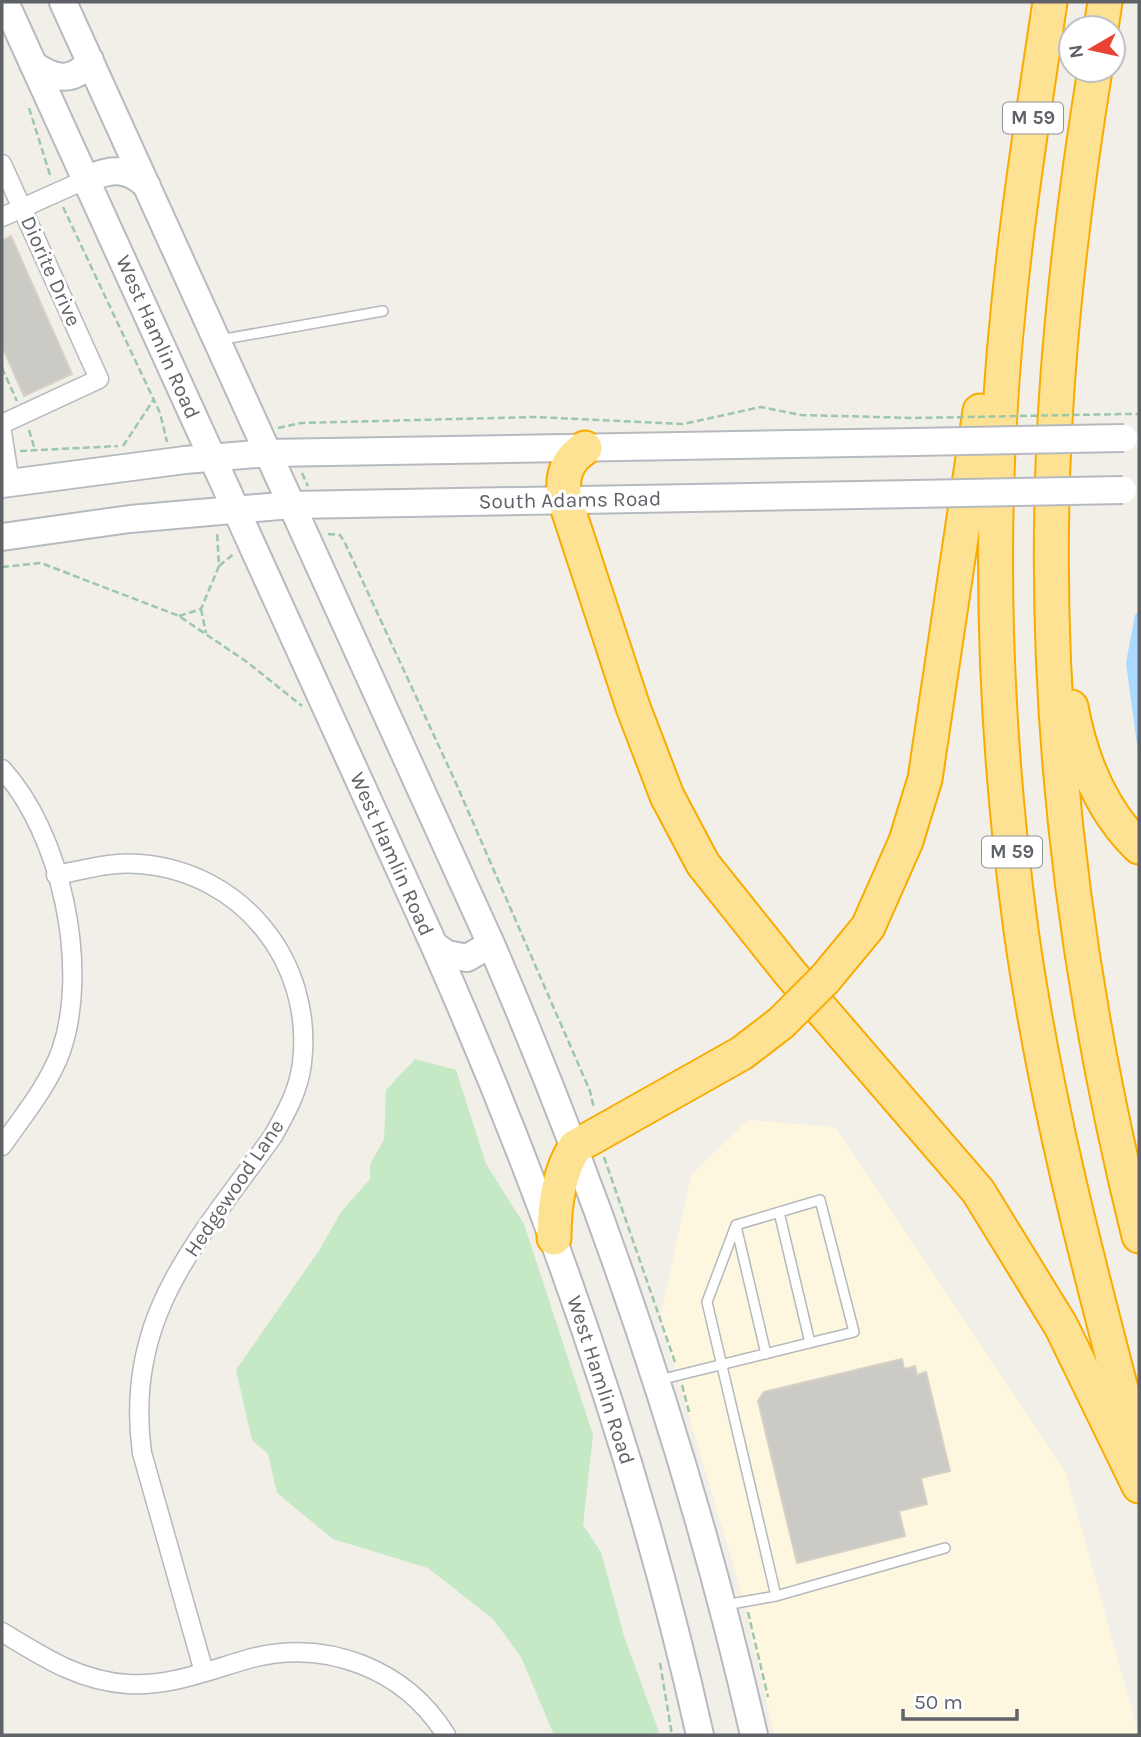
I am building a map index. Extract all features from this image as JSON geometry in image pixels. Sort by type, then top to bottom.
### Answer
[{"type":"highway","name":"M 59","points":[[1051,2],[1017,234],[1005,351],[997,504],[998,637],[1009,828],[1025,954],[1055,1124],[1139,1457]]},
{"type":"highway","name":"M 59","points":[[1093,84],[1070,240],[1060,340],[1053,463],[1052,584],[1057,725],[1070,873],[1101,1073],[1139,1236]]},
{"type":"highway","points":[[554,1238],[558,1190],[568,1158],[575,1147],[742,1053],[781,1023],[825,979],[868,927],[906,841],[925,779],[972,449],[1017,234]]},
{"type":"highway","points":[[585,447],[575,454],[563,476],[565,500],[632,706],[667,796],[703,864],[790,973],[978,1191],[1055,1316],[1139,1486]]},
{"type":"highway","points":[[1052,584],[1080,747],[1104,805],[1139,847]]},
{"type":"main road","name":"West Hamlin Road","points":[[5,2],[479,1048],[554,1238],[626,1456],[667,1601],[700,1735]]},
{"type":"main road","points":[[63,2],[268,453],[302,500],[575,1147],[657,1380],[723,1605],[754,1735]]},
{"type":"main road","points":[[33,64],[50,75],[65,77],[79,73],[90,60]]},
{"type":"main road","points":[[87,179],[104,172],[124,171],[147,186]]},
{"type":"main road","points":[[6,484],[213,457],[268,453],[585,447],[915,430],[1129,430]]},
{"type":"main road","name":"South Adams Road","points":[[2,537],[89,524],[302,500],[565,500],[1131,490]]},
{"type":"main road","points":[[434,945],[447,954],[467,958],[491,944]]},
{"type":"street","name":"Diorite Drive","points":[[2,164],[99,379],[2,424]]},
{"type":"street","points":[[2,217],[87,179]]},
{"type":"street","points":[[2,432],[6,484]]},
{"type":"street","points":[[2,769],[38,820],[56,875],[72,958],[68,1027],[50,1075],[2,1146]]},
{"type":"street","name":"Hedgewood Lane","points":[[56,875],[115,864],[140,864],[175,870],[205,881],[243,906],[270,934],[288,966],[299,999],[302,1064],[293,1096],[273,1136],[173,1279],[150,1328],[141,1369],[139,1415],[142,1453],[204,1672]]},
{"type":"street","points":[[2,1632],[53,1664],[101,1681],[148,1684],[293,1651],[342,1658],[374,1670],[408,1691],[428,1710],[446,1735]]},
{"type":"lane","points":[[217,341],[383,311]]},
{"type":"lane","points":[[657,1380],[854,1332],[820,1200],[736,1225]]},
{"type":"lane","points":[[779,1212],[810,1343]]},
{"type":"lane","points":[[736,1225],[766,1354]]},
{"type":"lane","points":[[736,1225],[707,1302],[776,1596]]},
{"type":"lane","points":[[723,1605],[776,1596],[945,1548]]},
{"type":"path","points":[[29,107],[57,192],[154,399],[169,442],[157,443]]},
{"type":"path","points":[[123,446],[154,399]]},
{"type":"path","points":[[278,428],[301,423],[534,417],[683,424],[761,407],[915,430],[1129,430],[1139,414]]},
{"type":"path","points":[[5,453],[134,445]]},
{"type":"path","points":[[297,463],[302,500]]},
{"type":"path","points":[[207,635],[201,609],[219,566],[217,531]]},
{"type":"path","points":[[219,566],[241,548]]},
{"type":"path","points":[[2,567],[41,564],[179,617],[275,683],[304,708]]},
{"type":"path","points":[[179,617],[201,609]]},
{"type":"path","points":[[660,1661],[672,1735]]},
{"type":"shaded area","points":[[748,1120],[835,1127],[1066,1473],[1139,1735],[774,1735],[744,1601],[660,1319],[691,1175]]},
{"type":"green space","points":[[415,1059],[456,1070],[486,1164],[524,1224],[593,1435],[583,1525],[601,1552],[624,1636],[659,1732],[652,1735],[554,1735],[521,1657],[493,1619],[428,1568],[333,1539],[277,1493],[268,1454],[252,1440],[236,1370],[320,1249],[341,1212],[370,1179],[370,1164],[384,1140],[386,1090]]},
{"type":"water","points":[[1139,611],[1139,759],[1126,663],[1135,615]]},
{"type":"building","points":[[11,236],[72,374],[24,396],[2,346],[2,241]]},
{"type":"building","points":[[902,1359],[904,1369],[915,1366],[917,1375],[926,1372],[950,1471],[921,1478],[927,1504],[899,1511],[905,1536],[797,1563],[758,1401],[764,1392]]}]
